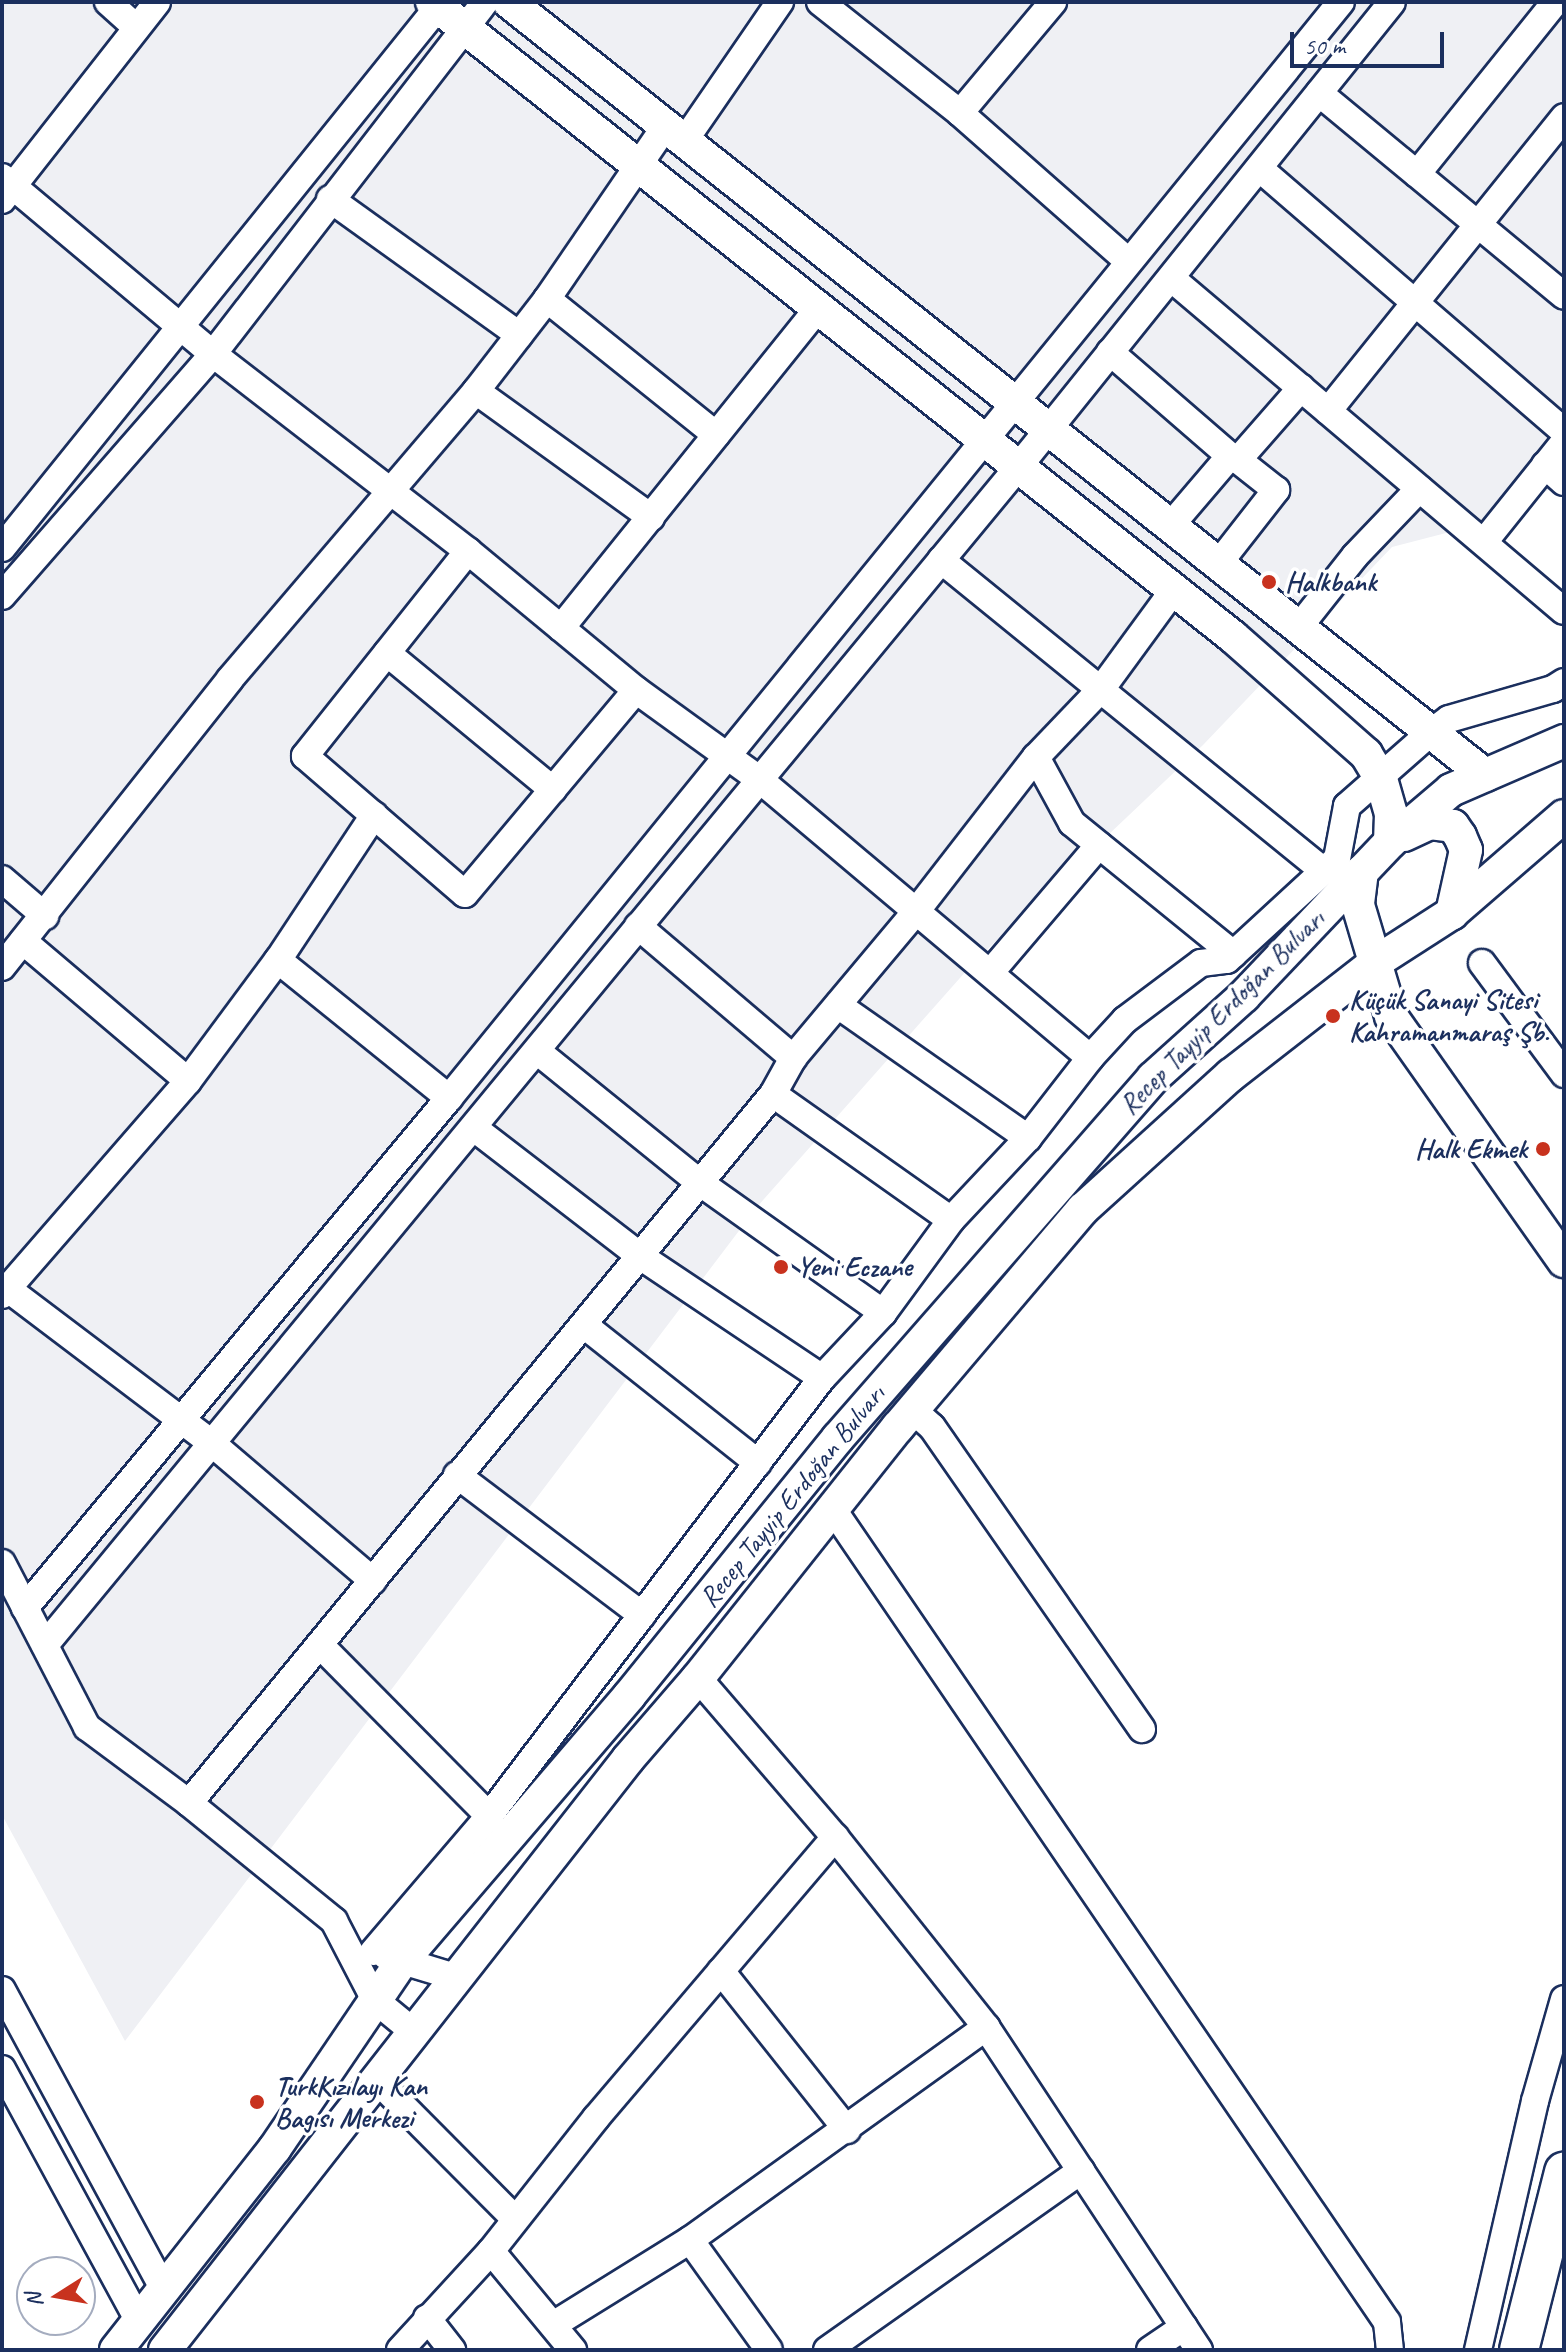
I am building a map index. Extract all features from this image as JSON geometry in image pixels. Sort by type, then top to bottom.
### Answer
[{"type":"highway","points":[[1519,2350],[1564,2172]]},
{"type":"main road","points":[[509,2],[1015,400],[1429,734],[1485,775]]},
{"type":"main road","points":[[437,4],[1232,636],[1355,744],[1381,779],[1391,814],[1390,842],[1430,823],[1453,826],[1466,850],[1452,913]]},
{"type":"main road","name":"Recep Tayyip Erdoğan Bulvarı","points":[[116,2350],[275,2148],[375,2000],[387,1957],[619,1707],[838,1438],[1049,1193],[1153,1078],[1244,996],[1390,842],[1451,790],[1564,741]]},
{"type":"main road","name":"Recep Tayyip Erdoğan Bulvarı","points":[[165,2350],[628,1759],[698,1678],[913,1410],[1083,1209],[1231,1075],[1376,962],[1452,913],[1564,816]]},
{"type":"main road","points":[[1362,871],[1358,905],[1391,1016],[1564,1261]]},
{"type":"street","points":[[108,2],[136,27]]},
{"type":"street","points":[[157,2],[6,188],[213,354],[468,551],[636,690],[759,779],[918,909],[1090,1058]]},
{"type":"street","points":[[2,596],[213,354],[485,2]]},
{"type":"street","points":[[2,967],[230,679],[476,391],[547,299],[639,167],[676,132],[780,2]]},
{"type":"street","points":[[820,2],[960,113],[1129,262]]},
{"type":"street","points":[[960,113],[1053,2]]},
{"type":"street","points":[[25,1608],[449,1098],[725,754],[1341,2]]},
{"type":"street","points":[[45,1645],[214,1445],[1019,466],[1392,2]]},
{"type":"street","points":[[2,548],[437,4]]},
{"type":"street","points":[[1417,174],[1555,8]]},
{"type":"street","points":[[1319,93],[1564,296]]},
{"type":"street","points":[[1328,411],[1564,117]]},
{"type":"street","points":[[1259,168],[1564,431]]},
{"type":"street","points":[[330,199],[519,335]]},
{"type":"street","points":[[1171,278],[1564,611]]},
{"type":"street","points":[[547,299],[716,435]]},
{"type":"street","points":[[561,628],[819,307]]},
{"type":"street","points":[[1110,352],[1276,490],[1219,563]]},
{"type":"street","points":[[1171,525],[1301,388]]},
{"type":"street","points":[[476,391],[651,517]]},
{"type":"street","points":[[1484,542],[1555,473],[1564,442]]},
{"type":"street","points":[[1299,627],[1355,556],[1419,489]]},
{"type":"street","points":[[468,551],[305,756],[465,894],[636,690]]},
{"type":"street","points":[[941,560],[1324,871]]},
{"type":"street","points":[[189,1803],[773,1094],[793,1058],[918,909],[1036,757],[1102,688],[1173,591]]},
{"type":"street","points":[[387,653],[553,790]]},
{"type":"street","points":[[387,1957],[489,1816],[822,1378],[883,1313],[951,1220],[1028,1138],[1090,1058],[1125,1020],[1201,963],[1227,960],[1337,859],[1347,806],[1429,734],[1449,719],[1553,689],[1564,682]]},
{"type":"street","points":[[1036,757],[1072,823],[1233,954]]},
{"type":"street","points":[[373,1581],[182,1419],[5,1292],[188,1081],[278,960],[374,815]]},
{"type":"street","points":[[990,973],[1099,845]]},
{"type":"street","points":[[2,879],[45,916]]},
{"type":"street","points":[[638,926],[793,1058]]},
{"type":"street","points":[[23,941],[188,1081]]},
{"type":"street","points":[[278,960],[449,1098]]},
{"type":"street","points":[[1482,963],[1564,1074]]},
{"type":"street","points":[[838,1005],[1028,1138]]},
{"type":"street","points":[[537,1051],[699,1182],[883,1313]]},
{"type":"street","points":[[773,1094],[951,1220]]},
{"type":"street","points":[[474,1128],[640,1256],[822,1378]]},
{"type":"street","points":[[584,1325],[758,1463]]},
{"type":"street","points":[[913,1410],[932,1427],[1142,1729]]},
{"type":"street","points":[[457,1475],[642,1615]]},
{"type":"street","points":[[832,1508],[1387,2322],[1390,2350]]},
{"type":"street","points":[[2,1563],[87,1727],[189,1803],[334,1921],[387,1957],[455,1977]]},
{"type":"street","points":[[320,1645],[489,1816]]},
{"type":"street","points":[[698,1678],[835,1837],[986,2027],[1199,2350]]},
{"type":"street","points":[[400,2350],[491,2251],[835,1837]]},
{"type":"street","points":[[334,1921],[375,2000],[415,2033]]},
{"type":"street","points":[[721,1971],[847,2130]]},
{"type":"street","points":[[2,1990],[163,2288]]},
{"type":"street","points":[[1478,2350],[1535,2101],[1564,1999]]},
{"type":"street","points":[[553,2325],[690,2240],[847,2130],[986,2027]]},
{"type":"street","points":[[2,2069],[138,2320]]},
{"type":"street","points":[[378,2081],[515,2219]]},
{"type":"street","points":[[827,2350],[1081,2171]]},
{"type":"street","points":[[690,2240],[769,2350]]},
{"type":"street","points":[[491,2251],[573,2350]]},
{"type":"street","points":[[427,2318],[452,2350]]},
{"type":"street","points":[[1150,2350],[1184,2327]]},
{"type":"shaded area","points":[[2,2],[1564,2],[1564,480],[1504,518],[1392,547],[1203,745],[975,961],[757,1207],[125,2041],[2,1815]]},
{"type":"place","name":"Halkbank","points":[[1269,582]]},
{"type":"place","name":"Küçük Sanayi Sitesi Kahramanmaraş Şb.","points":[[1333,1016]]},
{"type":"place","name":"Halk Ekmek","points":[[1543,1149]]},
{"type":"place","name":"Yeni Eczane","points":[[781,1267]]},
{"type":"place","name":"TurkKızılayı Kan Bagısı Merkezi","points":[[257,2102]]}]
